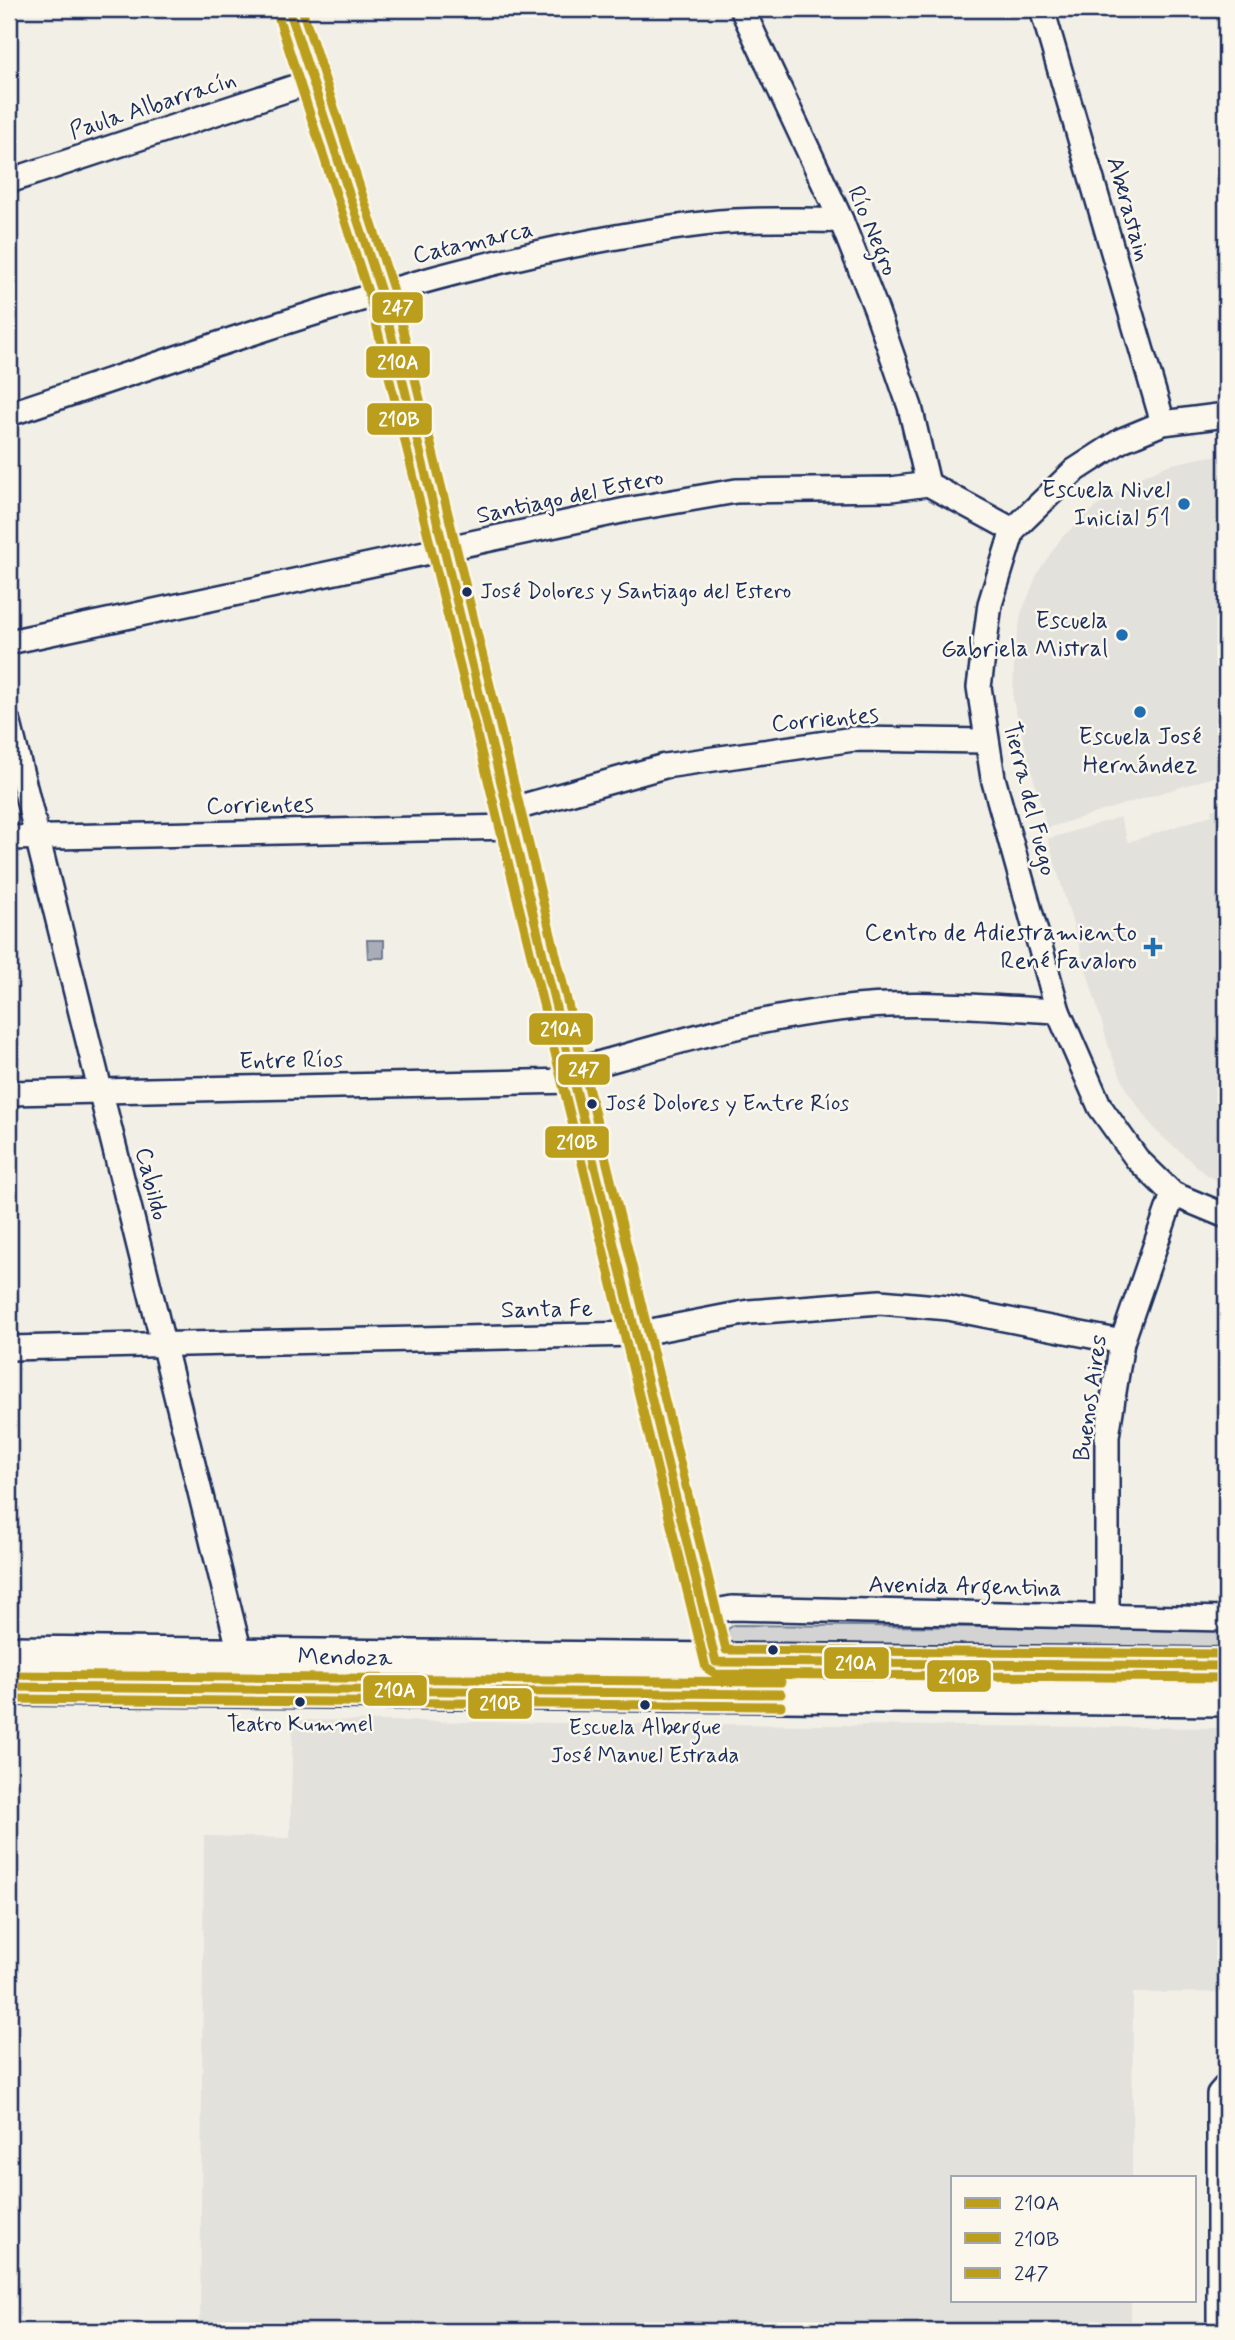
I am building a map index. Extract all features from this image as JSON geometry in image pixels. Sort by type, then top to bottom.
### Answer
[{"type":"main road","name":"Mendoza","points":[[9,1654],[241,1657],[1226,1698]]},
{"type":"main road","name":"Mendoza","points":[[9,1687],[264,1689],[1226,1666]]},
{"type":"street","points":[[289,9],[381,292],[704,1612],[716,1678]]},
{"type":"street","name":"Río Negro","points":[[742,9],[841,220],[910,407],[929,484]]},
{"type":"street","name":"Aberastain","points":[[1042,9],[1163,423]]},
{"type":"street","name":"Paula Albarracín","points":[[9,181],[313,81]]},
{"type":"street","name":"Catamarca","points":[[9,414],[381,292],[606,239],[721,222],[841,220]]},
{"type":"street","name":"Tierra del Fuego","points":[[1226,415],[1163,423],[1122,440],[1074,471],[1013,530],[990,604],[979,687],[985,741],[1058,1011],[1100,1107],[1137,1159],[1173,1194],[1226,1216]]},
{"type":"street","points":[[929,484],[1013,530]]},
{"type":"street","name":"Santiago del Estero","points":[[9,642],[445,551],[626,510],[736,491],[891,489],[929,484]]},
{"type":"street","name":"Cabildo","points":[[9,723],[241,1657],[264,1689]]},
{"type":"street","name":"Corrientes","points":[[9,838],[511,819],[665,766],[854,739],[985,741]]},
{"type":"street","name":"Entre Ríos","points":[[9,1093],[573,1076],[720,1030],[839,1009],[941,1005],[1058,1011]]},
{"type":"street","name":"Buenos Aires","points":[[1107,1617],[1107,1436],[1122,1342],[1173,1194]]},
{"type":"street","name":"Santa Fe","points":[[9,1348],[636,1334],[749,1312],[880,1302],[948,1308],[1122,1342]]},
{"type":"street","name":"Avenida Argentina","points":[[704,1612],[732,1608],[1226,1619]]},
{"type":"street","points":[[202,1689],[241,1657]]},
{"type":"street","points":[[1219,2331],[1222,2090]]},
{"type":"shaded area","name":"Escuela Gabriela Mistral","points":[[1211,456],[1226,456],[1226,773],[1047,828],[1013,701],[1014,656],[1021,614],[1038,572],[1062,537],[1096,507],[1138,478],[1171,464]]},
{"type":"shaded area","name":"Centro de Adiestramiento René Favaloro","points":[[1226,805],[1226,1184],[1207,1175],[1156,1131],[1127,1091],[1110,1051],[1048,839],[1120,817],[1128,842],[1212,815],[1211,810]]},
{"type":"shaded area","points":[[367,940],[384,940],[384,958],[368,958]]},
{"type":"shaded area","points":[[734,1625],[1226,1629],[1226,1653],[729,1647],[728,1629]]},
{"type":"shaded area","points":[[293,1720],[652,1724],[655,1731],[664,1734],[683,1733],[690,1724],[1226,1728],[1226,1992],[1133,1993],[1132,2176],[951,2176],[951,2302],[1131,2302],[1131,2331],[200,2331],[204,1836],[290,1838]]},
{"type":"transit line","name":"210A","points":[[289,9],[381,292],[716,1662],[1226,1666]]},
{"type":"transit line","name":"247","points":[[302,9],[393,289],[726,1650],[1226,1654]]},
{"type":"transit line","name":"210B","points":[[277,13],[369,295],[706,1668],[716,1674],[1226,1678]]},
{"type":"transit line","name":"247","points":[[9,1675],[781,1682]]},
{"type":"transit line","name":"210A","points":[[9,1687],[781,1694]]},
{"type":"transit line","name":"210B","points":[[9,1699],[781,1706]]},
{"type":"place","name":"Escuela Nivel Inicial 51","points":[[1184,504]]},
{"type":"place","name":"José Dolores y Santiago del Estero","points":[[467,592]]},
{"type":"place","name":"Escuela Gabriela Mistral","points":[[1122,635]]},
{"type":"place","name":"Escuela José Hernández","points":[[1140,712]]},
{"type":"place","name":"Centro de Adiestramiento René Favaloro","points":[[1153,947]]},
{"type":"place","name":"José Dolores y Entre Ríos","points":[[592,1104]]},
{"type":"place","name":"Teatro Kummel","points":[[300,1702]]},
{"type":"place","name":"Escuela Albergue José Manuel Estrada","points":[[645,1705]]}]
